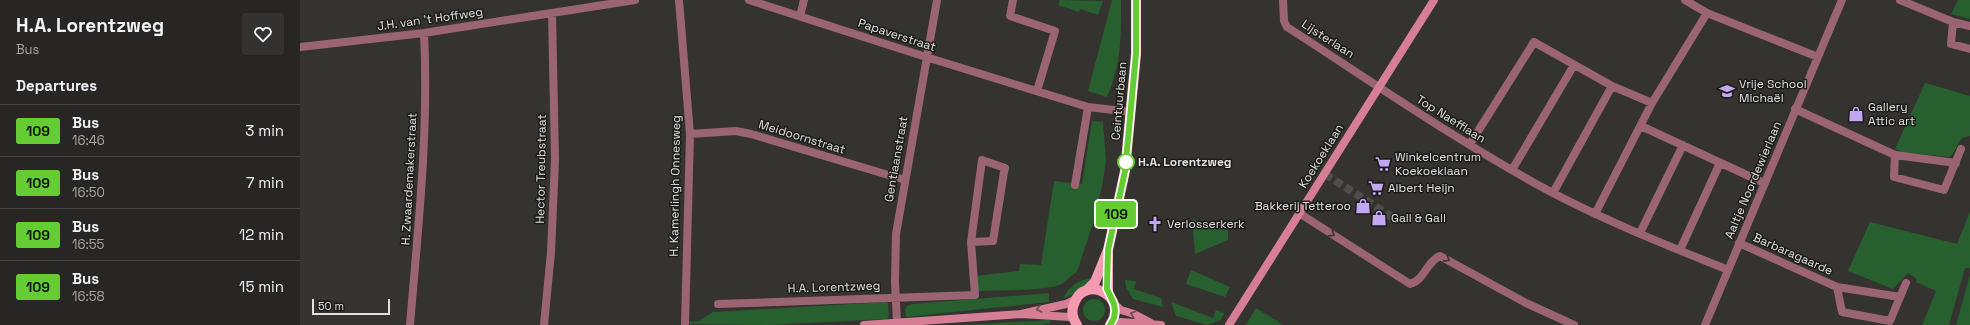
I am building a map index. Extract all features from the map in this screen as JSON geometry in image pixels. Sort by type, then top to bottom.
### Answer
[{"type":"main road","name":"Ceintuurbaan","points":[[1076,299],[1094,282],[1108,250],[1125,171],[1136,54],[1136,0]]},
{"type":"main road","name":"Ceintuurbaan","points":[[1108,250],[1108,294]]},
{"type":"main road","points":[[1086,291],[1097,289],[1108,294],[1114,304],[1114,318],[1110,325]]},
{"type":"main road","points":[[1075,322],[1073,305],[1076,299]]},
{"type":"street","name":"J.H. van 't Hoffweg","points":[[300,47],[424,33],[635,0]]},
{"type":"street","name":"H. Kamerlingh Onnesweg","points":[[679,0],[690,134],[684,325]]},
{"type":"street","name":"Papaverstraat","points":[[749,0],[1088,107],[1131,112]]},
{"type":"street","points":[[800,16],[804,0]]},
{"type":"street","name":"Gentiaanstraat","points":[[897,323],[895,297],[896,234],[937,0]]},
{"type":"street","points":[[1013,0],[1010,16],[1055,31],[1037,91]]},
{"type":"street","name":"Lijsterlaan","points":[[1283,0],[1284,21],[1287,27],[1378,87]]},
{"type":"street","name":"Koekoeklaan","points":[[1229,325],[1434,0]]},
{"type":"street","points":[[1685,0],[1706,13],[1818,57]]},
{"type":"street","name":"Aaltje Noordewierlaan","points":[[1705,325],[1842,0]]},
{"type":"street","points":[[1900,0],[1953,22],[1970,26]]},
{"type":"street","name":"Hector Treubstraat","points":[[544,325],[551,252],[555,160],[552,13]]},
{"type":"street","points":[[1595,214],[1652,103],[1706,13]]},
{"type":"street","points":[[1953,22],[1951,44],[1970,48]]},
{"type":"street","name":"H. Zwaardemakerstraat","points":[[410,325],[422,190],[426,94],[424,33]]},
{"type":"street","points":[[1470,144],[1534,42],[1612,86],[1652,103]]},
{"type":"street","points":[[1512,170],[1574,65]]},
{"type":"street","points":[[1553,193],[1612,86]]},
{"type":"street","name":"Top Naefflaan","points":[[1378,87],[1512,170],[1553,193],[1595,214],[1728,270]]},
{"type":"street","points":[[1075,185],[1088,107]]},
{"type":"street","points":[[1795,109],[1895,155],[1956,163]]},
{"type":"street","points":[[1641,126],[1764,183]]},
{"type":"street","name":"Meidoornstraat","points":[[690,134],[736,131],[751,134],[905,180]]},
{"type":"street","points":[[1640,233],[1683,145]]},
{"type":"street","points":[[1895,155],[1894,177],[1944,190],[1962,149]]},
{"type":"street","points":[[982,160],[1005,168],[993,241],[971,242],[982,160]]},
{"type":"street","points":[[1680,250],[1720,162]]},
{"type":"street","points":[[1299,213],[1410,284],[1418,282],[1433,259],[1440,256],[1526,302],[1574,325]]},
{"type":"street","name":"H.A. Lorentzweg","points":[[718,304],[975,295],[971,242]]},
{"type":"street","name":"Barbaragaarde","points":[[1739,244],[1837,287],[1900,297]]},
{"type":"street","name":"Barbaragaarde","points":[[1837,287],[1842,312],[1890,322],[1906,283]]},
{"type":"street","points":[[1021,314],[1066,304],[1076,299]]},
{"type":"street","points":[[1114,304],[1121,310],[1134,314],[1152,323]]},
{"type":"street","points":[[864,325],[1021,314],[1070,317],[1075,322]]},
{"type":"street","points":[[1110,325],[1121,322],[1152,323],[1161,325]]},
{"type":"green space","points":[[1060,0],[1103,1],[1098,15],[1080,9],[1079,12],[1058,5]]},
{"type":"green space","points":[[1112,0],[1121,0],[1121,38],[1116,72],[1107,97],[1088,91]]},
{"type":"green space","points":[[1958,0],[1970,0],[1970,19],[1951,14]]},
{"type":"green space","points":[[1925,83],[1970,96],[1970,136],[1962,138],[1955,151],[1949,157],[1902,152],[1895,149]]},
{"type":"green space","points":[[1092,121],[1103,122],[1106,161],[1095,217],[1077,272],[1060,285],[1052,287],[977,291],[976,276],[1019,271],[1020,264],[1041,265],[1054,181],[1082,184]]},
{"type":"green space","points":[[1970,212],[1970,268],[1965,268],[1949,325],[1922,325],[1936,291],[1916,282],[1917,279],[1908,273],[1893,289],[1848,271],[1870,222],[1957,244]]},
{"type":"green space","points":[[1192,219],[1228,230],[1228,240],[1195,254]]},
{"type":"green space","points":[[1191,270],[1230,287],[1225,297],[1186,284]]},
{"type":"green space","points":[[1970,275],[1970,325],[1956,325],[1958,318]]},
{"type":"green space","points":[[1092,278],[1079,291],[1063,298],[1075,284]]},
{"type":"green space","points":[[1125,280],[1136,281],[1134,289],[1161,298],[1163,307],[1133,299],[1126,287]]},
{"type":"green space","points":[[1049,293],[1049,302],[906,317],[905,310],[907,306],[912,304]]},
{"type":"green space","points":[[1094,299],[1102,302],[1105,310],[1102,318],[1094,321],[1086,318],[1083,310],[1086,302]]},
{"type":"green space","points":[[1171,302],[1213,318],[1216,310],[1224,313],[1221,320],[1207,325],[1176,316]]},
{"type":"green space","points":[[888,303],[889,315],[887,319],[768,325],[689,324],[689,322],[699,321],[713,312]]},
{"type":"green space","points":[[1256,308],[1283,325],[1246,325]]},
{"type":"green space","points":[[1050,320],[1050,323],[1041,325],[964,325]]},
{"type":"tunnel","points":[[1325,174],[1398,221]]},
{"type":"bus line","name":"109","points":[[1110,325],[1114,318],[1115,311],[1114,304],[1108,294],[1107,289],[1108,250],[1125,171],[1134,86],[1136,54],[1136,0]]},
{"type":"place","name":"Vrije School Michaël","points":[[1727,91]]},
{"type":"place","name":"Gallery Attic art","points":[[1856,114]]},
{"type":"place","name":"H.A. Lorentzweg","points":[[1126,162]]},
{"type":"place","name":"Winkelcentrum Koekoeklaan","points":[[1383,164]]},
{"type":"place","name":"Albert Heijn","points":[[1376,188]]},
{"type":"place","name":"Bakkerij Tetteroo","points":[[1363,206]]},
{"type":"place","name":"Gall & Gall","points":[[1379,218]]},
{"type":"place","name":"Verlosserkerk","points":[[1155,224]]}]
